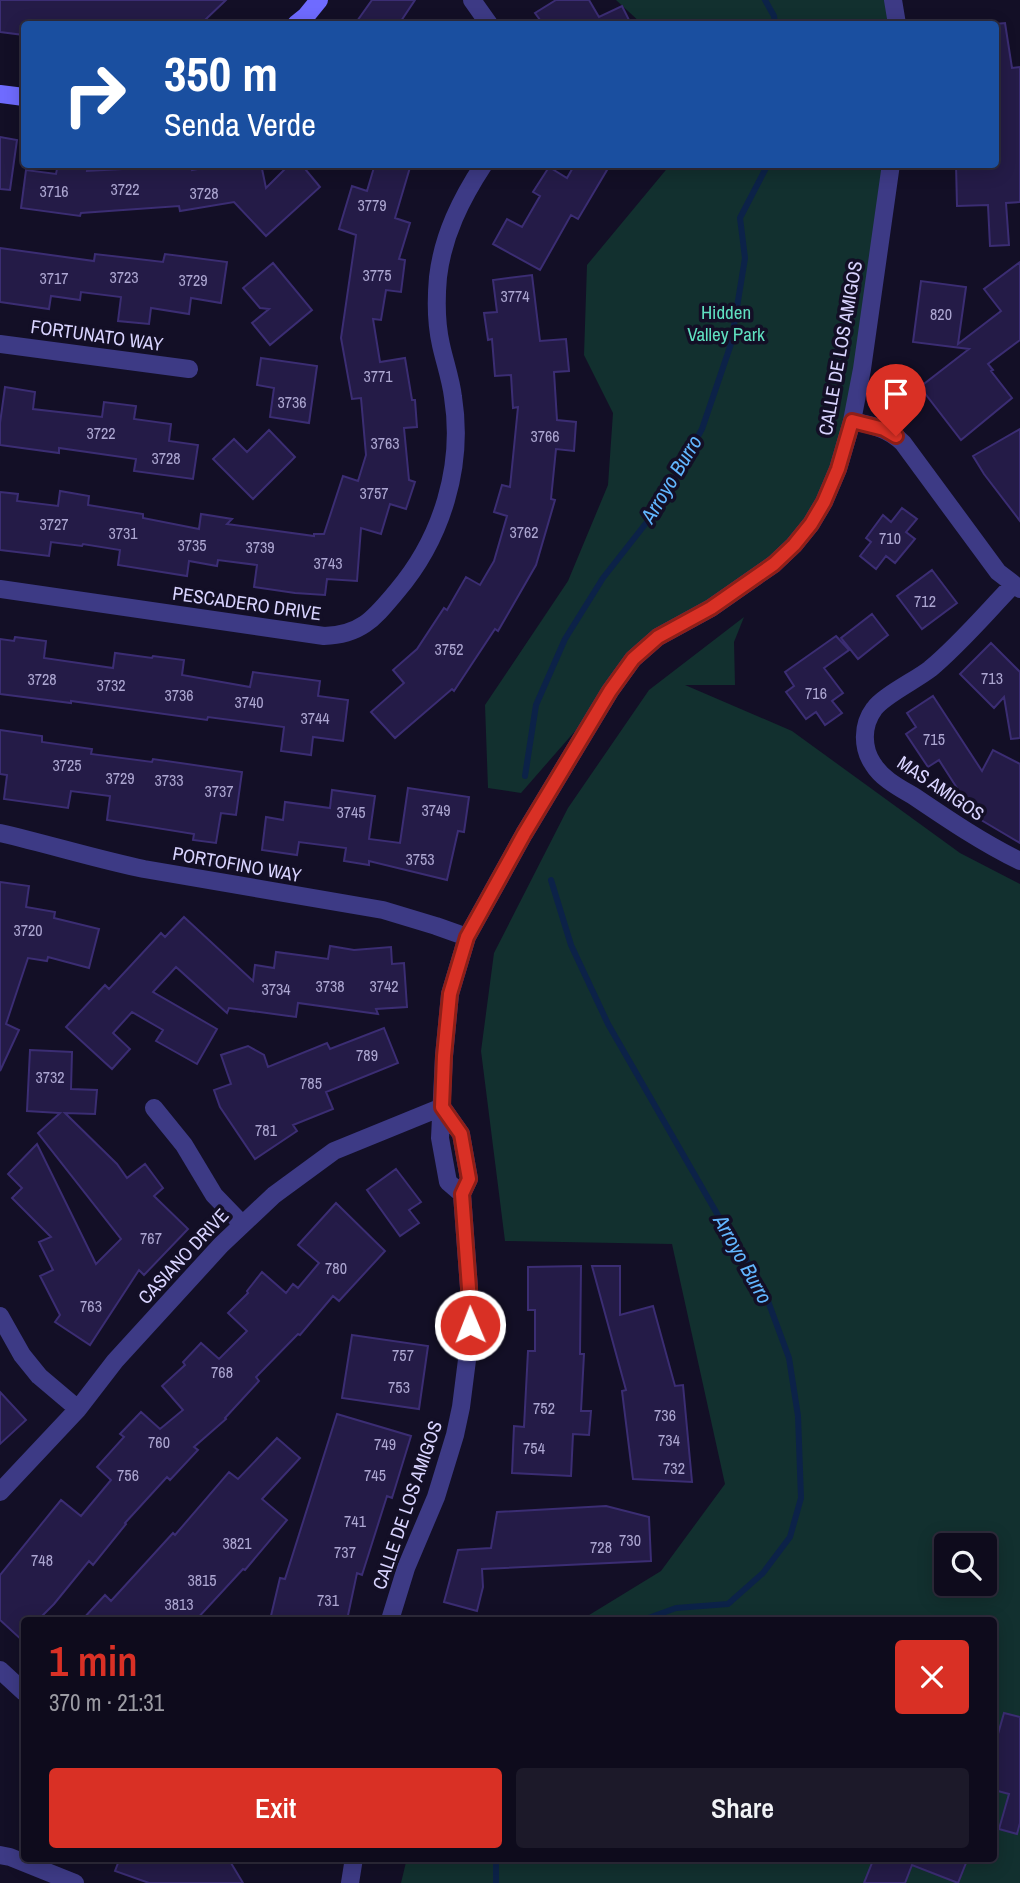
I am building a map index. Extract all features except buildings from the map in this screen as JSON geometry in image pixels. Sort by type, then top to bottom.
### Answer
[{"type":"street","points":[[300,21],[319,0]]},
{"type":"street","points":[[472,0],[487,21]]},
{"type":"street","points":[[893,0],[896,21]]},
{"type":"street","points":[[0,94],[21,97]]},
{"type":"street","name":"PESCADERO DRIVE","points":[[0,589],[324,636],[355,631],[373,619],[407,579],[427,546],[443,512],[451,484],[456,435],[453,397],[437,316],[438,276],[452,221],[481,168]]},
{"type":"street","name":"CALLE DE LOS AMIGOS","points":[[391,1617],[406,1568],[436,1497],[461,1407],[470,1325],[462,1194],[469,1179],[461,1134],[442,1107],[450,994],[467,937],[524,834],[610,691],[633,659],[658,637],[711,608],[774,564],[811,524],[824,502],[838,469],[852,421],[890,168]]},
{"type":"street","name":"FORTUNATO WAY","points":[[0,344],[189,369]]},
{"type":"street","points":[[852,421],[884,429],[903,443],[998,572],[1017,587]]},
{"type":"street","name":"MAS AMIGOS","points":[[1017,587],[946,655],[910,684],[875,706],[867,721],[864,738],[873,765],[884,776],[993,848],[1020,861]]},
{"type":"street","name":"PORTOFINO WAY","points":[[0,833],[109,862],[383,910],[467,937]]},
{"type":"street","name":"CASIANO DRIVE","points":[[0,1492],[78,1409],[115,1361],[221,1245],[274,1195],[334,1151],[442,1107]]},
{"type":"street","points":[[154,1108],[184,1145],[214,1195],[242,1224]]},
{"type":"street","points":[[0,1316],[22,1355],[39,1376],[78,1409]]},
{"type":"street","points":[[0,1670],[21,1689]]},
{"type":"street","points":[[0,1855],[21,1861]]},
{"type":"street","points":[[22,1862],[75,1883]]},
{"type":"street","points":[[350,1883],[353,1862]]},
{"type":"green space","points":[[616,0],[893,0],[896,21],[639,21]]},
{"type":"green space","name":"Hidden Valley Park","points":[[668,168],[890,168],[838,469],[794,545],[659,638],[521,793],[488,788],[485,705],[568,581],[608,485],[613,413],[584,355],[587,265]]},
{"type":"green space","points":[[744,617],[734,642],[735,685],[685,685],[792,731],[960,853],[1020,884],[1020,1883],[401,1883],[406,1862],[997,1862],[997,1617],[586,1617],[661,1571],[725,1484],[672,1244],[505,1241],[481,1051],[494,953],[568,808],[649,690]]},
{"type":"waterway","name":"Arroyo Burro","points":[[765,0],[775,21]]},
{"type":"waterway","name":"Arroyo Burro","points":[[525,776],[536,705],[565,639],[603,578],[658,508],[702,429],[731,344],[745,258],[740,218],[766,168]]},
{"type":"waterway","name":"Arroyo Burro","points":[[551,880],[571,945],[608,1024],[765,1293],[789,1358],[798,1416],[801,1498],[790,1537],[763,1573],[728,1604],[676,1608],[651,1617]]},
{"type":"waterway","name":"Arroyo Burro","points":[[496,1862],[496,1883]]},
{"type":"route","points":[[470,1325],[462,1194],[469,1179],[461,1134],[442,1107],[450,994],[467,937],[524,834],[610,691],[633,659],[658,637],[711,608],[774,564],[794,545],[824,502],[838,469],[852,421],[884,429],[896,436]]}]
